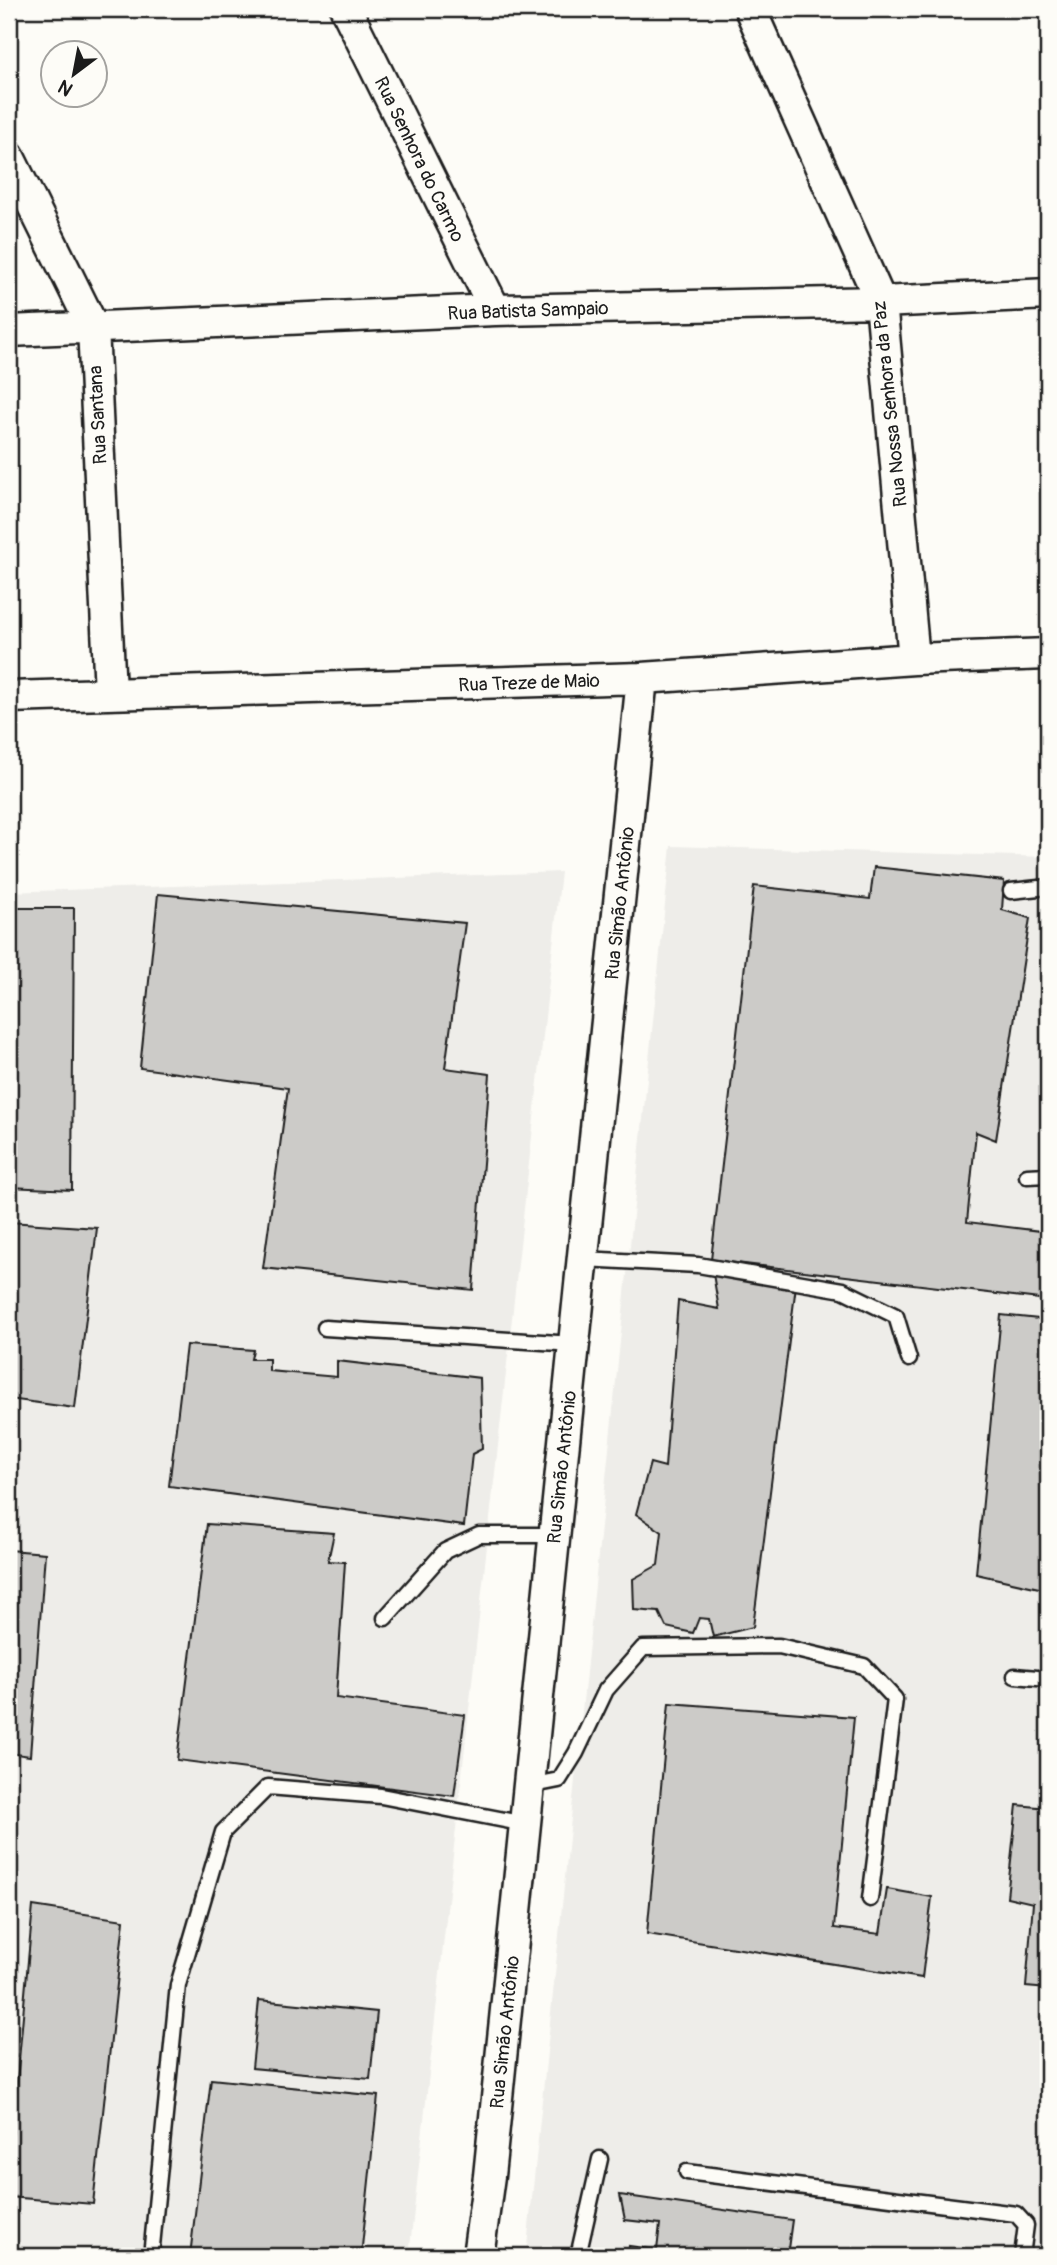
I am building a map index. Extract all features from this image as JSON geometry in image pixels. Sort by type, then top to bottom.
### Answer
[{"type":"street","name":"Rua Senhora do Carmo","points":[[346,9],[495,310]]},
{"type":"street","name":"Rua Nossa Senhora da Paz","points":[[750,9],[881,302],[914,659]]},
{"type":"street","name":"Rua Santana","points":[[9,157],[93,327],[110,693]]},
{"type":"street","name":"Rua Batista Sampaio","points":[[9,331],[495,310],[881,302],[1048,294]]},
{"type":"street","name":"Rua Treze de Maio","points":[[9,697],[642,678],[914,659],[1048,654]]},
{"type":"street","name":"Rua Simão Antônio","points":[[478,2256],[489,2176],[642,678]]},
{"type":"lane","points":[[1011,891],[1048,887]]},
{"type":"lane","points":[[1027,1176],[1048,1175]]},
{"type":"lane","points":[[583,1259],[698,1265],[843,1290],[896,1316],[909,1360]]},
{"type":"lane","points":[[325,1328],[574,1344]]},
{"type":"lane","points":[[385,1618],[445,1551],[479,1535],[554,1535]]},
{"type":"lane","points":[[529,1786],[559,1780],[576,1753],[606,1690],[643,1648],[779,1646],[864,1665],[895,1699],[870,1899]]},
{"type":"lane","points":[[1015,1676],[1048,1679]]},
{"type":"lane","points":[[151,2256],[178,1985],[223,1832],[268,1787],[381,1796],[525,1824]]},
{"type":"lane","points":[[578,2256],[600,2158]]},
{"type":"lane","points":[[688,2172],[1016,2214],[1026,2225],[1023,2256]]},
{"type":"shaded area","points":[[671,846],[1048,857],[1048,2256],[526,2256]]},
{"type":"shaded area","points":[[561,872],[409,2256],[9,2256],[9,892]]},
{"type":"building","points":[[874,867],[1004,881],[1002,910],[1030,918],[996,1140],[976,1132],[967,1222],[1048,1232],[1048,1300],[711,1260],[754,886],[870,899]]},
{"type":"building","points":[[158,894],[465,923],[445,1068],[490,1074],[473,1290],[263,1268],[288,1088],[140,1068]]},
{"type":"building","points":[[9,908],[74,908],[72,1190],[9,1187]]},
{"type":"building","points":[[9,1222],[97,1228],[75,1408],[9,1399]]},
{"type":"building","points":[[713,1274],[796,1285],[753,1627],[713,1637],[709,1619],[699,1618],[693,1633],[666,1627],[659,1612],[634,1610],[633,1579],[658,1565],[662,1532],[636,1514],[650,1463],[665,1467],[678,1301],[719,1309]]},
{"type":"building","points":[[1001,1315],[1048,1320],[1048,1590],[976,1574]]},
{"type":"building","points":[[186,1345],[253,1350],[251,1359],[269,1359],[269,1371],[337,1377],[337,1361],[480,1378],[482,1449],[472,1454],[464,1526],[169,1486]]},
{"type":"building","points":[[207,1524],[334,1533],[328,1561],[345,1562],[336,1698],[465,1715],[454,1796],[177,1760]]},
{"type":"building","points":[[9,1550],[45,1553],[30,1756],[9,1753]]},
{"type":"building","points":[[669,1703],[854,1717],[834,1928],[880,1934],[887,1889],[932,1897],[922,1978],[647,1934]]},
{"type":"building","points":[[1017,1805],[1048,1808],[1048,1989],[1026,1987],[1033,1903],[1007,1897]]},
{"type":"building","points":[[33,1906],[124,1920],[93,2204],[9,2197],[9,2169]]},
{"type":"building","points":[[259,2000],[377,2012],[370,2079],[252,2068]]},
{"type":"building","points":[[211,2079],[378,2096],[361,2256],[190,2256]]},
{"type":"building","points":[[620,2195],[792,2220],[787,2256],[628,2256],[629,2246],[657,2250],[660,2224],[625,2220]]}]
